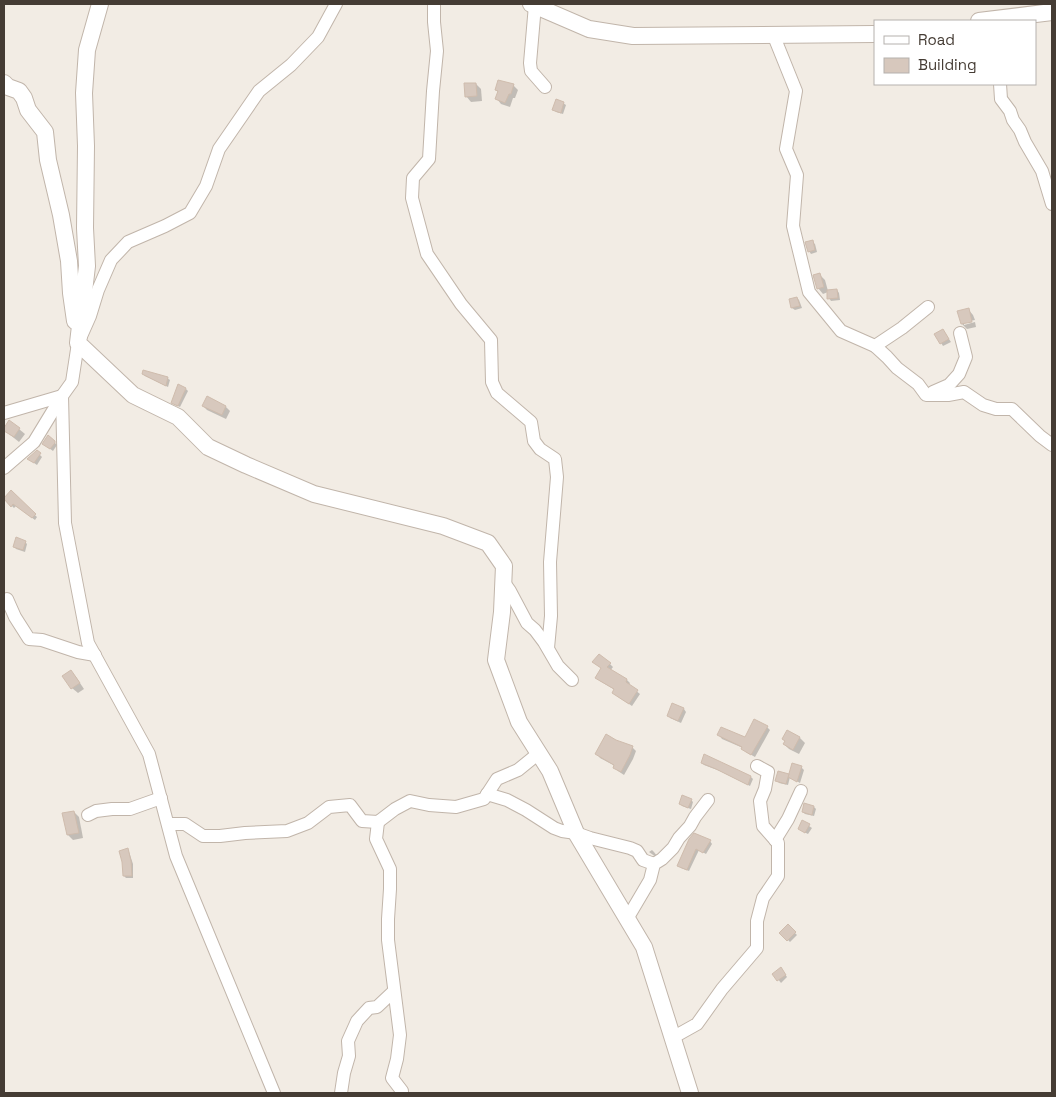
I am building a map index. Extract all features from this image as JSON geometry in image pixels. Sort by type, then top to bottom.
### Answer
[{"type":"street","points":[[4,468],[34,442],[72,382],[87,266],[84,93],[88,50],[100,4]]},
{"type":"street","points":[[78,343],[111,260],[128,242],[190,213],[206,186],[218,149],[259,91],[291,65],[318,37],[336,4]]},
{"type":"street","points":[[434,4],[437,51],[432,91],[432,127],[429,159],[413,178],[412,198],[427,254],[461,304],[491,340],[492,382],[497,393],[531,422],[534,441],[555,459],[557,477],[550,562],[551,616],[548,648]]},
{"type":"street","points":[[545,87],[531,71],[533,5],[589,29],[633,36],[874,34]]},
{"type":"street","points":[[998,20],[1052,12]]},
{"type":"street","points":[[773,34],[796,91],[786,148],[797,175],[793,226],[809,292],[840,331],[874,346],[897,368],[918,384],[926,395]]},
{"type":"street","points":[[4,84],[19,91],[24,98],[28,110],[45,132],[48,160],[62,215],[78,343],[133,394],[178,417],[208,446],[246,465],[314,494],[443,526],[488,543],[504,566],[502,612],[496,660],[520,722],[550,771],[576,833],[644,947],[690,1093]]},
{"type":"street","points":[[1000,85],[1001,99],[1010,111],[1013,120],[1042,171],[1052,204]]},
{"type":"street","points":[[874,346],[902,328],[928,307]]},
{"type":"street","points":[[926,395],[948,386],[959,374],[966,357],[960,333]]},
{"type":"street","points":[[926,395],[948,395],[964,392],[983,405],[996,409],[1012,409],[1052,445]]},
{"type":"street","points":[[4,413],[62,396]]},
{"type":"street","points":[[62,396],[65,523],[88,643],[149,754],[176,856],[274,1093]]},
{"type":"street","points":[[503,581],[526,623],[535,630],[558,666],[572,680]]},
{"type":"street","points":[[7,599],[29,639],[42,640],[95,656]]},
{"type":"street","points":[[168,824],[185,824],[203,836],[287,831],[308,823],[329,807],[350,806],[362,821],[378,822],[395,809],[410,801],[429,805],[456,807],[484,799],[497,779],[518,770],[539,753]]},
{"type":"street","points":[[672,1038],[697,1024],[722,989],[757,948],[758,921],[763,898],[778,876],[778,843],[763,826],[760,801],[765,790],[768,772],[757,766]]},
{"type":"street","points":[[775,840],[788,819],[800,791]]},
{"type":"street","points":[[487,794],[507,800],[554,828],[630,848],[637,851],[643,860],[654,864]]},
{"type":"street","points":[[88,815],[96,811],[130,808],[161,798]]},
{"type":"street","points":[[627,919],[650,880],[654,864],[674,848],[679,838],[708,800]]},
{"type":"street","points":[[378,822],[376,839],[390,868],[388,940],[400,1035],[392,1078],[402,1090],[402,1093]]},
{"type":"street","points":[[341,1093],[349,1056],[348,1041],[357,1022],[369,1008],[377,1007],[394,991]]},
{"type":"building","points":[[498,80],[514,84],[511,94],[509,94],[505,103],[495,99],[498,91],[495,90]]},
{"type":"building","points":[[464,83],[476,83],[477,96],[465,97]]},
{"type":"building","points":[[556,99],[564,102],[561,113],[552,110]]},
{"type":"building","points":[[813,240],[815,250],[808,252],[805,242]]},
{"type":"building","points":[[820,273],[824,287],[817,289],[813,275]]},
{"type":"building","points":[[837,289],[838,298],[827,299],[827,290]]},
{"type":"building","points":[[797,297],[800,306],[791,308],[789,299]]},
{"type":"building","points":[[969,308],[972,322],[961,324],[957,311]]},
{"type":"building","points":[[943,329],[949,339],[940,344],[934,334]]},
{"type":"building","points":[[143,370],[168,377],[166,386],[142,374]]},
{"type":"building","points":[[178,384],[186,388],[178,406],[171,403]]},
{"type":"building","points":[[207,396],[226,406],[222,415],[202,406]]},
{"type":"building","points":[[9,420],[20,428],[14,437],[4,431]]},
{"type":"building","points":[[48,435],[55,441],[50,449],[42,444]]},
{"type":"building","points":[[37,450],[41,453],[34,463],[27,459]]},
{"type":"building","points":[[11,490],[36,514],[32,518],[13,504],[11,507],[4,499]]},
{"type":"building","points":[[16,537],[26,541],[23,550],[13,547]]},
{"type":"building","points":[[599,654],[611,663],[607,667],[627,679],[626,682],[638,690],[629,704],[612,693],[614,689],[595,678],[601,668],[592,662]]},
{"type":"building","points":[[71,670],[80,683],[71,689],[62,676]]},
{"type":"building","points":[[672,703],[684,708],[678,721],[667,716]]},
{"type":"building","points":[[754,719],[768,726],[751,755],[741,749],[742,747],[717,735],[721,727],[745,737]]},
{"type":"building","points":[[787,730],[800,737],[793,750],[783,744],[785,741],[782,739]]},
{"type":"building","points":[[606,734],[633,746],[621,772],[613,768],[614,765],[595,754]]},
{"type":"building","points":[[704,754],[751,776],[748,785],[701,763]]},
{"type":"building","points":[[792,763],[802,766],[797,782],[788,777]]},
{"type":"building","points":[[778,771],[789,774],[786,784],[775,781]]},
{"type":"building","points":[[682,795],[692,799],[688,808],[679,804]]},
{"type":"building","points":[[804,803],[814,806],[812,815],[802,812]]},
{"type":"building","points":[[74,811],[79,833],[67,835],[62,813]]},
{"type":"building","points":[[802,820],[810,824],[805,833],[798,829]]},
{"type":"building","points":[[694,833],[711,840],[703,853],[696,849],[687,870],[677,866],[689,839]]},
{"type":"building","points":[[128,848],[132,876],[123,876],[119,851]]},
{"type":"building","points":[[788,924],[796,932],[787,941],[779,933]]},
{"type":"building","points":[[781,967],[786,975],[777,981],[772,974]]}]
